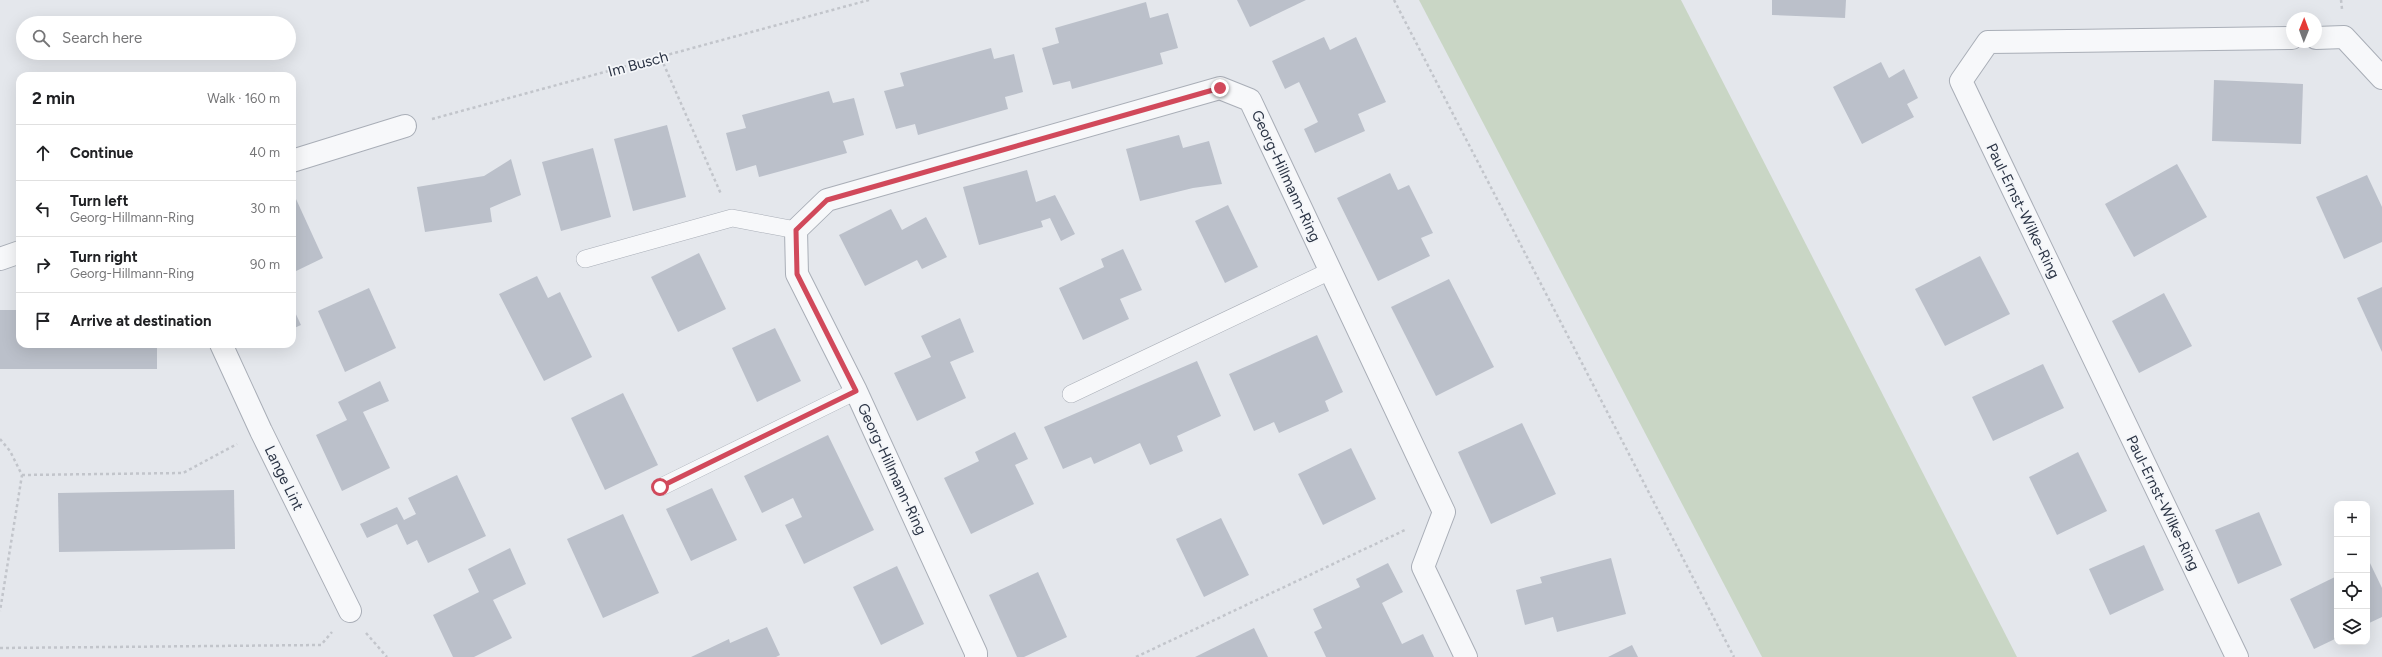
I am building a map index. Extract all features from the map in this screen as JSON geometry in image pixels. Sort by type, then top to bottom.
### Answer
[{"type":"street","points":[[2322,38],[2344,37],[2382,78]]},
{"type":"street","name":"Paul-Ernst-Wilke-Ring","points":[[2237,657],[1961,80],[1988,42],[2286,38]]},
{"type":"street","name":"Georg-Hillmann-Ring","points":[[976,657],[976,653],[856,391],[797,274],[796,230],[827,200],[1220,88],[1250,100],[1444,512]]},
{"type":"street","points":[[296,160],[405,126]]},
{"type":"street","points":[[0,259],[16,253]]},
{"type":"street","name":"Lange Lint","points":[[223,348],[261,431],[350,612]]},
{"type":"street","points":[[1444,512],[1423,567],[1466,657]]},
{"type":"lane","points":[[585,259],[732,218],[796,230]]},
{"type":"lane","points":[[1071,394],[1330,271]]},
{"type":"lane","points":[[660,487],[856,391]]},
{"type":"path","name":"Im Busch","points":[[405,126],[661,58],[869,0]]},
{"type":"path","points":[[1394,0],[1734,657]]},
{"type":"path","points":[[661,58],[732,218]]},
{"type":"path","points":[[22,475],[182,473],[261,431]]},
{"type":"path","points":[[0,438],[10,451],[22,475],[0,610]]},
{"type":"path","points":[[1136,657],[1444,512]]},
{"type":"path","points":[[0,648],[321,645],[350,612]]},
{"type":"green space","points":[[1419,0],[1681,0],[2017,657],[1762,657]]},
{"type":"building","points":[[1237,0],[1306,0],[1250,27]]},
{"type":"building","points":[[1772,0],[1846,0],[1845,18],[1772,15]]},
{"type":"building","points":[[1146,2],[1150,18],[1168,13],[1178,48],[1160,53],[1163,64],[1072,89],[1070,81],[1053,85],[1042,48],[1059,43],[1055,28]]},
{"type":"building","points":[[1324,37],[1330,50],[1356,37],[1386,102],[1358,114],[1365,131],[1315,153],[1304,129],[1318,122],[1299,82],[1285,89],[1272,61]]},
{"type":"building","points":[[991,48],[994,59],[1014,54],[1023,92],[1005,97],[1008,109],[918,135],[915,124],[896,129],[884,91],[904,86],[900,73]]},
{"type":"building","points":[[1881,62],[1889,78],[1904,69],[1918,98],[1907,104],[1914,117],[1862,144],[1833,87]]},
{"type":"building","points":[[2214,80],[2303,84],[2301,144],[2212,141]]},
{"type":"building","points":[[829,91],[833,103],[854,98],[864,135],[843,141],[847,153],[759,177],[756,165],[736,171],[726,133],[746,128],[742,115]]},
{"type":"building","points":[[667,125],[686,197],[633,211],[614,139]]},
{"type":"building","points":[[1179,135],[1183,148],[1209,141],[1222,184],[1193,188],[1140,201],[1126,149]]},
{"type":"building","points":[[593,148],[611,217],[561,231],[542,162]]},
{"type":"building","points":[[511,159],[521,195],[490,208],[492,222],[425,232],[417,187],[484,176]]},
{"type":"building","points":[[2177,164],[2207,217],[2134,257],[2105,204]]},
{"type":"building","points":[[1027,170],[1036,202],[1055,195],[1075,234],[1061,241],[1050,218],[1041,221],[1043,227],[979,245],[963,187]]},
{"type":"building","points":[[1390,173],[1398,190],[1409,185],[1433,233],[1421,238],[1430,256],[1378,281],[1337,198]]},
{"type":"building","points":[[2367,175],[2382,207],[2382,242],[2344,259],[2316,197]]},
{"type":"building","points":[[296,199],[323,258],[296,271]]},
{"type":"building","points":[[1228,205],[1258,267],[1225,283],[1195,221]]},
{"type":"building","points":[[891,209],[902,230],[926,217],[947,257],[922,269],[917,260],[865,286],[839,235]]},
{"type":"building","points":[[1123,249],[1142,290],[1120,299],[1129,319],[1083,340],[1059,288],[1104,267],[1101,259]]},
{"type":"building","points":[[699,253],[726,309],[678,332],[651,277]]},
{"type":"building","points":[[1980,256],[2010,314],[1945,346],[1915,289]]},
{"type":"building","points":[[537,276],[548,298],[560,292],[592,357],[544,381],[499,294]]},
{"type":"building","points":[[1449,279],[1494,367],[1436,396],[1391,307]]},
{"type":"building","points":[[2382,287],[2382,352],[2357,298]]},
{"type":"building","points":[[369,288],[396,348],[345,372],[318,311]]},
{"type":"building","points":[[2164,293],[2192,346],[2139,373],[2112,321]]},
{"type":"building","points":[[0,310],[16,310],[16,348],[157,348],[157,369],[0,369]]},
{"type":"building","points":[[296,314],[301,325],[296,327]]},
{"type":"building","points":[[960,318],[974,352],[950,362],[966,398],[917,421],[894,373],[931,357],[921,336]]},
{"type":"building","points":[[775,328],[801,381],[757,402],[732,348]]},
{"type":"building","points":[[1317,335],[1343,392],[1325,401],[1329,411],[1279,433],[1274,422],[1254,431],[1229,374]]},
{"type":"building","points":[[1197,361],[1221,416],[1177,436],[1183,451],[1150,465],[1140,443],[1094,464],[1091,457],[1063,469],[1044,427]]},
{"type":"building","points":[[2043,364],[2064,408],[1993,441],[1972,397]]},
{"type":"building","points":[[380,381],[389,401],[363,412],[390,468],[342,491],[316,435],[347,420],[338,402]]},
{"type":"building","points":[[623,393],[658,465],[605,490],[571,418]]},
{"type":"building","points":[[1522,423],[1556,494],[1491,524],[1458,452]]},
{"type":"building","points":[[1015,432],[1028,459],[1015,465],[1034,504],[971,534],[944,478],[979,461],[975,452]]},
{"type":"building","points":[[828,435],[874,530],[804,564],[785,525],[802,517],[793,498],[762,513],[744,476]]},
{"type":"building","points":[[1351,448],[1376,499],[1323,525],[1298,474]]},
{"type":"building","points":[[2078,452],[2107,511],[2057,535],[2029,477]]},
{"type":"building","points":[[457,475],[486,536],[428,563],[417,540],[407,545],[397,524],[367,538],[360,524],[397,507],[404,520],[416,514],[408,498]]},
{"type":"building","points":[[712,488],[737,540],[691,561],[666,509]]},
{"type":"building","points":[[234,490],[235,549],[59,552],[58,493]]},
{"type":"building","points":[[2259,512],[2282,565],[2238,584],[2215,530]]},
{"type":"building","points":[[623,514],[659,593],[603,618],[567,539]]},
{"type":"building","points":[[1221,518],[1249,575],[1204,597],[1176,539]]},
{"type":"building","points":[[2144,545],[2164,590],[2110,615],[2089,569]]},
{"type":"building","points":[[510,548],[526,584],[493,600],[512,638],[474,657],[453,657],[433,615],[479,592],[468,569]]},
{"type":"building","points":[[1611,558],[1626,614],[1557,632],[1553,617],[1525,625],[1516,590],[1542,583],[1540,577]]},
{"type":"building","points":[[1388,563],[1403,592],[1382,603],[1402,644],[1423,634],[1434,657],[1326,657],[1314,632],[1322,628],[1313,609],[1360,587],[1356,579]]},
{"type":"building","points":[[2370,563],[2382,588],[2382,617],[2370,623]]},
{"type":"building","points":[[897,566],[924,624],[881,645],[853,587]]},
{"type":"building","points":[[1038,572],[1067,637],[1024,657],[1017,657],[989,595]]},
{"type":"building","points":[[2334,577],[2334,639],[2314,649],[2290,599]]},
{"type":"building","points":[[767,627],[780,655],[776,657],[691,657],[729,639],[730,643]]},
{"type":"building","points":[[1254,628],[1268,657],[1195,657]]},
{"type":"building","points":[[1632,645],[1638,657],[1608,657]]},
{"type":"route","points":[[660,487],[856,391],[797,274],[796,230],[827,200],[1220,88]]}]
